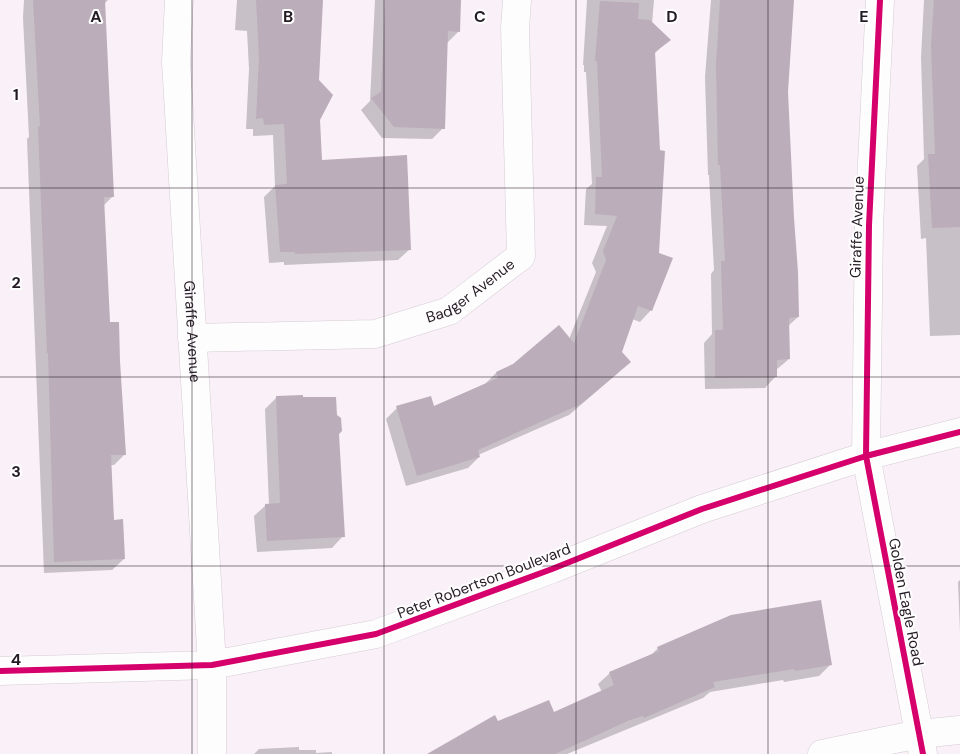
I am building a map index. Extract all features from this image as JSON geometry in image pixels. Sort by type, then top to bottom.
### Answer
[{"type":"street","name":"Giraffe Avenue","points":[[179,0],[176,62],[212,664],[212,754]]},
{"type":"street","name":"Badger Avenue","points":[[192,338],[375,334],[449,310],[521,256],[515,28],[517,0]]},
{"type":"street","name":"Giraffe Avenue","points":[[866,456],[869,226],[880,0]]},
{"type":"street","name":"Peter Robertson Boulevard","points":[[0,671],[212,664],[376,634],[552,569],[702,509],[866,456],[960,432]]},
{"type":"street","name":"Golden Eagle Road","points":[[866,456],[921,744]]},
{"type":"street","points":[[822,754],[921,744],[960,730]]},
{"type":"building","points":[[33,0],[105,0],[114,197],[104,197],[110,322],[119,322],[126,455],[111,455],[114,520],[123,519],[125,559],[54,562],[48,353],[38,127],[40,126]]},
{"type":"building","points":[[256,0],[323,0],[319,80],[333,95],[320,120],[322,160],[407,155],[411,250],[295,254],[295,252],[280,252],[275,185],[287,184],[284,124],[264,125],[263,118],[256,119],[259,57]]},
{"type":"building","points":[[385,0],[461,0],[460,32],[448,31],[445,129],[394,127],[371,98],[381,92]]},
{"type":"building","points":[[720,0],[794,0],[788,92],[799,317],[789,318],[790,359],[777,360],[777,377],[715,378],[715,330],[723,330],[721,261],[725,261],[720,165],[718,165],[716,65]]},
{"type":"building","points":[[934,0],[960,0],[960,227],[932,228],[928,154],[935,154],[931,46]]},
{"type":"building","points":[[600,1],[639,3],[638,19],[650,20],[671,40],[655,52],[660,150],[665,151],[659,253],[673,258],[652,311],[638,306],[622,352],[631,362],[581,404],[478,450],[480,457],[417,476],[396,406],[431,396],[434,406],[498,378],[496,372],[513,364],[559,325],[574,343],[606,260],[603,251],[617,216],[595,214],[596,177],[602,177],[597,61],[595,61]]},
{"type":"building","points":[[303,395],[303,397],[336,397],[337,415],[341,418],[342,431],[339,434],[345,537],[267,541],[265,504],[280,503],[276,396]]},
{"type":"building","points":[[821,600],[832,665],[713,682],[715,687],[644,718],[643,716],[630,720],[555,754],[427,754],[495,715],[498,721],[549,700],[554,712],[614,685],[609,672],[659,651],[657,647],[731,615]]},
{"type":"cycle path","points":[[880,0],[869,225],[866,456],[923,754]]},
{"type":"cycle path","points":[[0,671],[212,665],[376,634],[552,569],[702,509],[866,456],[960,432]]}]
